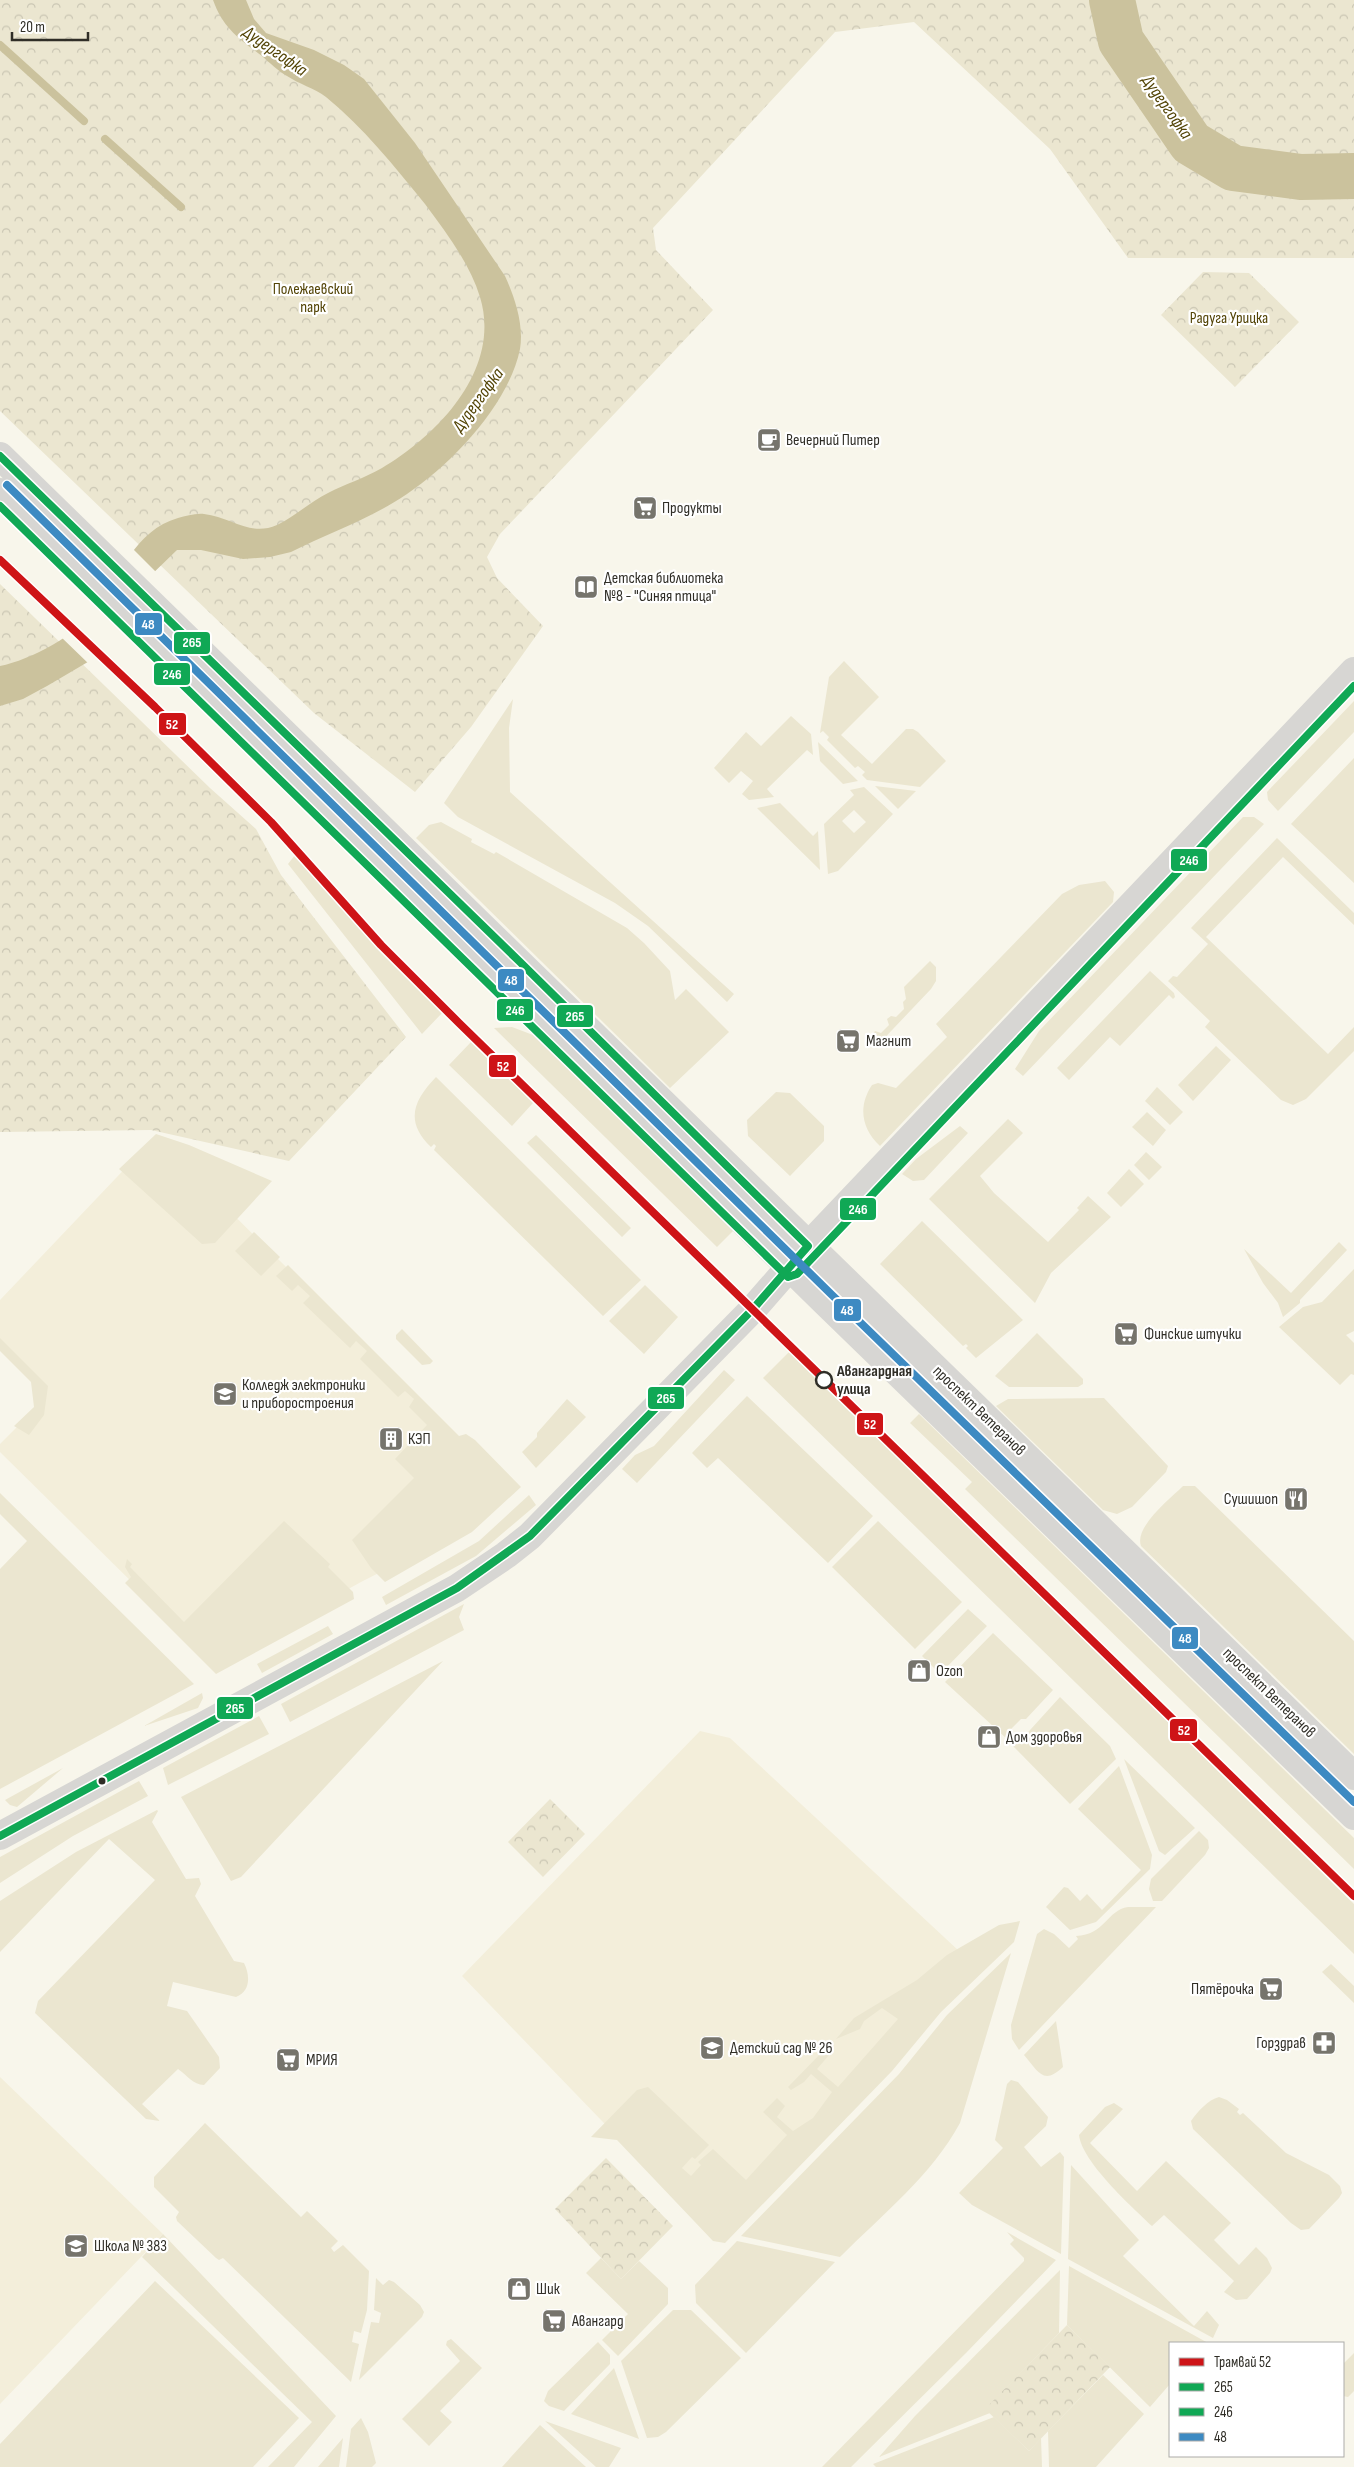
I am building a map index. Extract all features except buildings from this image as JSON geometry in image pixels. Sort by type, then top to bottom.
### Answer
[{"type":"main road","points":[[0,456],[76,548]]},
{"type":"main road","points":[[0,492],[76,548]]},
{"type":"main road","name":"проспект Ветеранов","points":[[76,548],[195,648],[512,954],[808,1246],[1354,1776]]},
{"type":"main road","name":"проспект Ветеранов","points":[[76,548],[177,667],[1354,1816]]},
{"type":"main road","points":[[0,1836],[457,1588],[499,1561],[530,1536],[753,1309],[808,1246],[1354,671]]},
{"type":"shaded area","name":"Колледж электроники и приборостроения","points":[[155,1137],[507,1486],[467,1528],[361,1582],[214,1663],[0,1452],[0,1444],[37,1407],[35,1382],[0,1346],[0,1300]]},
{"type":"shaded area","name":"Детский сад № 26","points":[[700,1731],[730,1738],[973,1964],[713,2236],[462,1976]]},
{"type":"shaded area","name":"Школа № 383","points":[[0,2077],[163,2234],[0,2404]]},
{"type":"green space","name":"Полежаевский парк","points":[[0,0],[1354,0],[1354,258],[1128,258],[1050,149],[914,22],[835,32],[653,228],[656,250],[713,310],[500,534],[487,557],[497,578],[543,626],[471,727],[415,792],[314,713],[0,411]]},
{"type":"green space","name":"Радуга Урицка","points":[[1203,272],[1249,273],[1299,322],[1235,387],[1161,315]]},
{"type":"green space","points":[[0,584],[210,788],[256,829],[281,875],[406,1037],[289,1161],[151,1130],[0,1132]]},
{"type":"green space","points":[[844,661],[879,697],[841,735],[872,764],[906,729],[913,729],[918,732],[946,761],[920,787],[867,780],[862,775],[865,772],[858,766],[855,768],[827,740],[829,737],[823,731],[820,733],[829,677]]},
{"type":"green space","points":[[513,699],[509,728],[510,792],[734,994],[727,1002],[648,926],[615,903],[458,817],[444,803]]},
{"type":"green space","points":[[1354,701],[1354,732],[1278,811],[1268,800],[1267,792]]},
{"type":"green space","points":[[791,716],[811,734],[813,755],[807,750],[767,789],[774,797],[749,800],[742,794],[753,781],[741,771],[729,783],[714,768],[746,732],[761,746]]},
{"type":"green space","points":[[818,742],[858,781],[843,784],[820,761]]},
{"type":"green space","points":[[1354,758],[1354,883],[1291,824]]},
{"type":"green space","points":[[875,786],[916,791],[898,809]]},
{"type":"green space","points":[[864,787],[893,814],[838,871],[828,874],[824,824],[854,795],[850,790]],"holes":[[[854,810],[866,822],[854,833],[842,821]]]},
{"type":"green space","points":[[780,803],[813,836],[818,831],[820,870],[757,808]]},
{"type":"green space","points":[[1243,817],[1254,817],[1264,824],[1023,1076],[1015,1069],[1039,1031]]},
{"type":"green space","points":[[441,822],[472,839],[471,842],[494,854],[496,852],[627,928],[670,971],[675,1000],[686,989],[729,1032],[670,1088],[416,838],[429,825]]},
{"type":"green space","points":[[1277,838],[1354,913],[1354,925],[1283,857],[1206,937],[1328,1054],[1354,1027],[1354,1051],[1306,1099],[1293,1105],[1281,1100],[1205,1027],[1210,1021],[1168,981],[1173,976],[1177,977],[1208,944],[1191,928]]},
{"type":"green space","points":[[295,855],[378,949],[443,1012],[422,1034],[288,864]]},
{"type":"green space","points":[[1105,881],[1114,892],[1113,902],[880,1146],[869,1132],[864,1117],[865,1101],[872,1085],[878,1083],[896,1088],[947,1037],[936,1024],[1062,894],[1079,885]]},
{"type":"green space","points":[[930,961],[936,967],[936,981],[931,989],[875,1048],[872,1035],[875,1031],[881,1033],[889,1025],[887,1019],[891,1016],[896,1017],[904,1009],[903,1002],[906,999],[904,987]]},
{"type":"green space","points":[[1150,971],[1174,993],[1175,997],[1173,999],[1169,995],[1120,1046],[1110,1037],[1069,1080],[1057,1068]]},
{"type":"green space","points":[[512,1027],[533,1035],[733,1231],[717,1247],[494,1028]]},
{"type":"green space","points":[[471,1042],[533,1103],[512,1126],[449,1065]]},
{"type":"green space","points":[[1216,1046],[1231,1060],[1193,1101],[1178,1085]]},
{"type":"green space","points":[[436,1077],[641,1280],[603,1316],[434,1150],[436,1146],[434,1144],[431,1147],[423,1137],[417,1128],[415,1111],[422,1094]]},
{"type":"green space","points":[[1157,1087],[1183,1112],[1170,1125],[1145,1101]]},
{"type":"green space","points":[[776,1092],[790,1093],[824,1126],[824,1141],[790,1176],[748,1136],[747,1120]]},
{"type":"green space","points":[[1147,1112],[1166,1130],[1153,1146],[1132,1127]]},
{"type":"green space","points":[[1008,1119],[1023,1133],[980,1176],[994,1193],[1048,1242],[1079,1210],[1077,1208],[1088,1196],[1111,1217],[1051,1273],[1035,1303],[929,1199]]},
{"type":"green space","points":[[960,1126],[968,1133],[924,1180],[913,1181],[902,1174],[916,1159]]},
{"type":"green space","points":[[156,1134],[189,1145],[272,1181],[215,1243],[202,1244],[119,1169]]},
{"type":"green space","points":[[536,1135],[631,1228],[622,1237],[527,1143]]},
{"type":"green space","points":[[1146,1152],[1162,1167],[1149,1180],[1134,1165]]},
{"type":"green space","points":[[1129,1169],[1144,1184],[1121,1207],[1107,1193]]},
{"type":"green space","points":[[922,1221],[1023,1320],[976,1358],[966,1348],[968,1346],[966,1344],[963,1346],[880,1264]]},
{"type":"green space","points":[[254,1232],[280,1257],[261,1276],[235,1251]]},
{"type":"green space","points":[[1339,1242],[1347,1250],[1300,1300],[1300,1303],[1283,1317],[1278,1303],[1263,1283],[1244,1249],[1291,1293]]},
{"type":"green space","points":[[288,1265],[459,1436],[466,1434],[475,1440],[521,1487],[472,1532],[385,1582],[371,1568],[352,1540],[414,1478],[395,1459],[427,1425],[409,1407],[414,1399],[405,1391],[398,1397],[360,1359],[367,1351],[356,1341],[350,1348],[303,1303],[310,1296],[298,1285],[292,1291],[276,1276]]},
{"type":"green space","points":[[1354,1269],[1354,1331],[1346,1335],[1354,1343],[1354,1375],[1351,1374],[1340,1385],[1279,1327],[1303,1307],[1322,1302]]},
{"type":"green space","points":[[645,1285],[678,1317],[644,1354],[609,1321]]},
{"type":"green space","points":[[402,1329],[433,1361],[430,1364],[422,1365],[396,1339],[396,1335]]},
{"type":"green space","points":[[1037,1333],[1083,1379],[1083,1384],[1078,1387],[1009,1387],[995,1376]]},
{"type":"green space","points":[[0,1338],[48,1386],[44,1415],[29,1435],[14,1426],[34,1407],[31,1382],[0,1351]]},
{"type":"green space","points":[[789,1352],[1354,1904],[1354,1954],[763,1378]]},
{"type":"green space","points":[[724,1370],[735,1380],[637,1483],[622,1469],[635,1455],[654,1446]]},
{"type":"green space","points":[[747,1396],[873,1516],[828,1563],[718,1458],[707,1468],[692,1453]]},
{"type":"green space","points":[[1104,1398],[1168,1466],[1166,1472],[1132,1507],[1117,1514],[1103,1510],[996,1406],[1008,1399]]},
{"type":"green space","points":[[567,1399],[586,1417],[536,1468],[522,1452],[537,1437],[537,1433]]},
{"type":"green space","points":[[919,1414],[1354,1838],[1354,1869],[965,1489],[972,1482],[910,1423]]},
{"type":"green space","points":[[1183,1486],[1195,1486],[1354,1641],[1354,1754],[1141,1546],[1140,1538],[1148,1522]]},
{"type":"green space","points":[[0,1493],[194,1684],[0,1789],[0,1569],[27,1541],[0,1514]]},
{"type":"green space","points":[[529,1495],[536,1505],[476,1556],[386,1605],[382,1597],[479,1541]]},
{"type":"green space","points":[[284,1521],[330,1564],[328,1567],[353,1592],[354,1599],[216,1674],[125,1583],[131,1577],[125,1567],[127,1559],[132,1564],[130,1567],[184,1622]]},
{"type":"green space","points":[[878,1521],[962,1602],[915,1649],[832,1567]]},
{"type":"green space","points":[[464,1604],[459,1617],[464,1630],[290,1722],[281,1704]]},
{"type":"green space","points":[[968,1609],[987,1626],[940,1674],[922,1656]]},
{"type":"green space","points":[[328,1626],[333,1634],[262,1673],[257,1664]]},
{"type":"green space","points":[[993,1633],[1053,1690],[1026,1719],[1021,1719],[1011,1729],[1012,1735],[1007,1739],[945,1682]]},
{"type":"green space","points":[[443,1661],[241,1877],[231,1881],[181,1797]]},
{"type":"green space","points":[[202,1693],[203,1698],[198,1708],[144,1726]]},
{"type":"green space","points":[[1060,1697],[1110,1746],[1116,1759],[1070,1804],[1013,1746],[1021,1740]]},
{"type":"green space","points":[[259,1716],[269,1734],[168,1785],[163,1768]]},
{"type":"green space","points":[[1124,1759],[1195,1828],[1165,1855],[1159,1851]]},
{"type":"green space","points":[[1119,1766],[1152,1855],[1150,1869],[1096,1922],[1070,1930],[1046,1907],[1064,1887],[1068,1888],[1080,1901],[1087,1894],[1102,1910],[1141,1870],[1078,1809]]},
{"type":"green space","points":[[63,1768],[17,1807],[10,1805],[5,1800]]},
{"type":"green space","points":[[139,1781],[148,1796],[73,1836],[0,1883],[0,1857]]},
{"type":"green space","points":[[550,1799],[585,1834],[543,1877],[508,1842]]},
{"type":"green space","points":[[157,1810],[152,1822],[186,1879],[199,1878],[201,1884],[195,1896],[234,1961],[244,1963],[248,1977],[247,1987],[236,1997],[173,1982],[167,2006],[187,2011],[219,2057],[220,2068],[204,2085],[193,2082],[178,2069],[142,2104],[160,2121],[146,2119],[35,2013],[38,2001],[155,1880],[109,1839],[0,1952],[0,1901],[76,1852]]},
{"type":"green space","points":[[1199,1831],[1208,1840],[1209,1848],[1205,1855],[1162,1901],[1153,1901],[1149,1889],[1151,1879]]},
{"type":"green space","points":[[1128,1907],[1156,1907],[1019,2050],[1012,2039],[1011,2025],[1037,1934],[1044,1929],[1054,1934],[1069,1948],[1078,1939],[1076,1936],[1086,1935],[1100,1927],[1121,1909]]},
{"type":"green space","points":[[1020,1921],[1014,1942],[941,2012],[892,2071],[725,2243],[713,2241],[617,2140],[591,2137],[637,2090],[648,2087],[709,2145],[695,2159],[692,2157],[682,2168],[691,2176],[701,2165],[698,2162],[713,2149],[746,2180],[787,2135],[763,2112],[777,2098],[785,2106],[777,2117],[793,2131],[813,2118],[832,2092],[811,2074],[804,2082],[791,2090],[788,2087],[825,2049],[830,2054],[817,2069],[838,2087],[898,2019],[882,2008],[864,2021],[860,2029],[836,2039],[854,2018],[917,1980],[947,1955],[999,1925]]},
{"type":"green space","points":[[1011,1953],[960,2123],[949,2142],[905,2194],[840,2257],[741,2236],[899,2074],[947,2015]]},
{"type":"green space","points":[[1331,1964],[1354,1986],[1354,2003],[1322,1972]]},
{"type":"green space","points":[[1056,2021],[1063,2067],[1056,2073],[1046,2076],[1037,2071],[1024,2055]]},
{"type":"green space","points":[[1011,2080],[1018,2082],[1048,2117],[1046,2126],[1024,2147],[1041,2167],[1060,2152],[1064,2157],[1061,2254],[972,2205],[959,2193],[1003,2148],[995,2140],[1007,2084]]},
{"type":"green space","points":[[1219,2097],[1227,2100],[1239,2109],[1237,2112],[1240,2115],[1243,2113],[1286,2153],[1329,2175],[1340,2186],[1342,2193],[1339,2198],[1309,2229],[1301,2230],[1291,2223],[1193,2129],[1191,2121],[1197,2113],[1207,2103]]},
{"type":"green space","points":[[1114,2103],[1123,2109],[1090,2143],[1137,2191],[1166,2161],[1231,2223],[1214,2240],[1239,2265],[1256,2247],[1267,2258],[1272,2268],[1270,2273],[1247,2299],[1236,2300],[1224,2292],[1234,2281],[1164,2215],[1152,2226],[1109,2183],[1089,2158],[1082,2146],[1079,2135],[1105,2107]]},
{"type":"green space","points":[[205,2123],[301,2217],[307,2211],[338,2241],[331,2248],[334,2252],[343,2245],[369,2271],[367,2310],[361,2333],[354,2331],[352,2342],[359,2344],[351,2382],[223,2258],[219,2260],[216,2258],[177,2221],[176,2217],[179,2212],[154,2187],[154,2177]]},
{"type":"green space","points":[[606,2158],[673,2226],[621,2279],[555,2209]]},
{"type":"green space","points":[[1071,2165],[1139,2240],[1123,2256],[1194,2326],[1207,2311],[1219,2325],[1213,2338],[1068,2259]]},
{"type":"green space","points":[[1007,2232],[1056,2260],[851,2467],[822,2467],[1024,2261],[1024,2258],[1010,2244],[1014,2240]]},
{"type":"green space","points":[[163,2234],[336,2416],[294,2467],[268,2467],[312,2422],[142,2257]]},
{"type":"green space","points":[[737,2241],[835,2262],[746,2353],[696,2303],[695,2285]]},
{"type":"green space","points":[[601,2258],[621,2279],[639,2261],[668,2288],[668,2304],[618,2356],[602,2340],[628,2314],[586,2273]]},
{"type":"green space","points":[[1069,2266],[1206,2342],[1169,2342],[1169,2385],[1150,2407],[1067,2325]]},
{"type":"green space","points":[[1060,2270],[1059,2333],[986,2409],[990,2413],[879,2457],[915,2416]]},
{"type":"green space","points":[[376,2278],[383,2285],[389,2280],[394,2282],[420,2305],[424,2312],[422,2317],[359,2380],[371,2322],[379,2323],[381,2313],[374,2310]]},
{"type":"green space","points":[[155,2281],[299,2418],[253,2467],[0,2467],[0,2444]]},
{"type":"green space","points":[[673,2310],[691,2310],[741,2358],[666,2432],[658,2437],[647,2438],[621,2361]]},
{"type":"green space","points":[[1067,2325],[1110,2367],[1029,2451],[985,2409]]},
{"type":"green space","points":[[451,2339],[482,2368],[440,2411],[452,2422],[429,2446],[402,2419],[460,2361],[446,2345],[447,2341]]},
{"type":"green space","points":[[598,2342],[610,2355],[610,2364],[564,2411],[549,2406],[544,2401],[548,2391]]},
{"type":"green space","points":[[1354,2353],[1354,2391],[1348,2397],[1344,2396],[1344,2363]]},
{"type":"green space","points":[[614,2368],[639,2439],[571,2414]]},
{"type":"green space","points":[[1103,2375],[1144,2414],[1096,2467],[1049,2467],[1048,2431]]},
{"type":"green space","points":[[994,2417],[1029,2451],[1041,2438],[1042,2467],[876,2467],[873,2464]]},
{"type":"green space","points":[[361,2418],[368,2432],[376,2463],[372,2467],[346,2467],[351,2429]]},
{"type":"green space","points":[[545,2421],[621,2448],[609,2467],[596,2467]]},
{"type":"green space","points":[[540,2425],[586,2467],[502,2467]]},
{"type":"green space","points":[[343,2438],[339,2467],[318,2467]]},
{"type":"water","points":[[213,0],[246,0],[254,19],[266,33],[314,50],[344,65],[364,79],[415,143],[505,276],[515,302],[521,331],[520,349],[514,370],[504,391],[491,411],[460,449],[424,481],[394,503],[291,552],[270,557],[243,559],[201,550],[177,550],[146,580],[98,656],[23,699],[0,706],[0,666],[39,652],[78,628],[96,609],[139,543],[150,533],[163,524],[178,518],[198,514],[214,516],[249,528],[267,528],[283,522],[328,493],[382,468],[424,437],[443,418],[460,397],[473,374],[482,349],[484,324],[480,297],[476,285],[457,249],[425,204],[353,121],[326,97],[284,74],[239,38],[227,26]]},
{"type":"pier","points":[[133,549],[157,573],[135,598],[121,631],[90,665],[60,636],[79,625],[94,607],[106,584]]},
{"type":"waterway","name":"Дудергофка","points":[[1112,0],[1121,41],[1191,143],[1233,168],[1301,177],[1354,176]]},
{"type":"waterway","points":[[0,45],[84,121]]},
{"type":"waterway","points":[[105,139],[181,207]]},
{"type":"tram line","name":"52","points":[[0,560],[155,707],[271,822],[381,945],[459,1023],[1354,1896]]},
{"type":"transit line","name":"265","points":[[0,456],[519,961],[808,1246],[753,1309],[530,1536],[457,1588],[0,1836]]},
{"type":"transit line","name":"48","points":[[7,485],[832,1295],[1354,1802]]},
{"type":"transit line","name":"246","points":[[0,506],[788,1277],[797,1274],[1354,686]]},
{"type":"place","name":"Вечерний Питер","points":[[769,440]]},
{"type":"place","name":"Продукты","points":[[645,508]]},
{"type":"place","name":"Детская библиотека №8 - \"Синяя птица\"","points":[[586,587]]},
{"type":"place","name":"Магнит","points":[[848,1041]]},
{"type":"place","name":"Финские штучки","points":[[1126,1334]]},
{"type":"place","name":"Авангардная улица","points":[[824,1380]]},
{"type":"place","name":"Колледж электроники и приборостроения","points":[[225,1394]]},
{"type":"place","name":"КЭП","points":[[391,1439]]},
{"type":"place","name":"Сушишоп","points":[[1296,1499]]},
{"type":"place","name":"Ozon","points":[[919,1671]]},
{"type":"place","name":"Дом здоровья","points":[[989,1737]]},
{"type":"place","name":"Пятёрочка","points":[[1271,1989]]},
{"type":"place","name":"Горздрав","points":[[1324,2043]]},
{"type":"place","name":"Детский сад № 26","points":[[712,2048]]},
{"type":"place","name":"МРИЯ","points":[[288,2060]]},
{"type":"place","name":"Школа № 383","points":[[76,2246]]},
{"type":"place","name":"Шик","points":[[519,2289]]},
{"type":"place","name":"Авангард","points":[[554,2321]]}]
